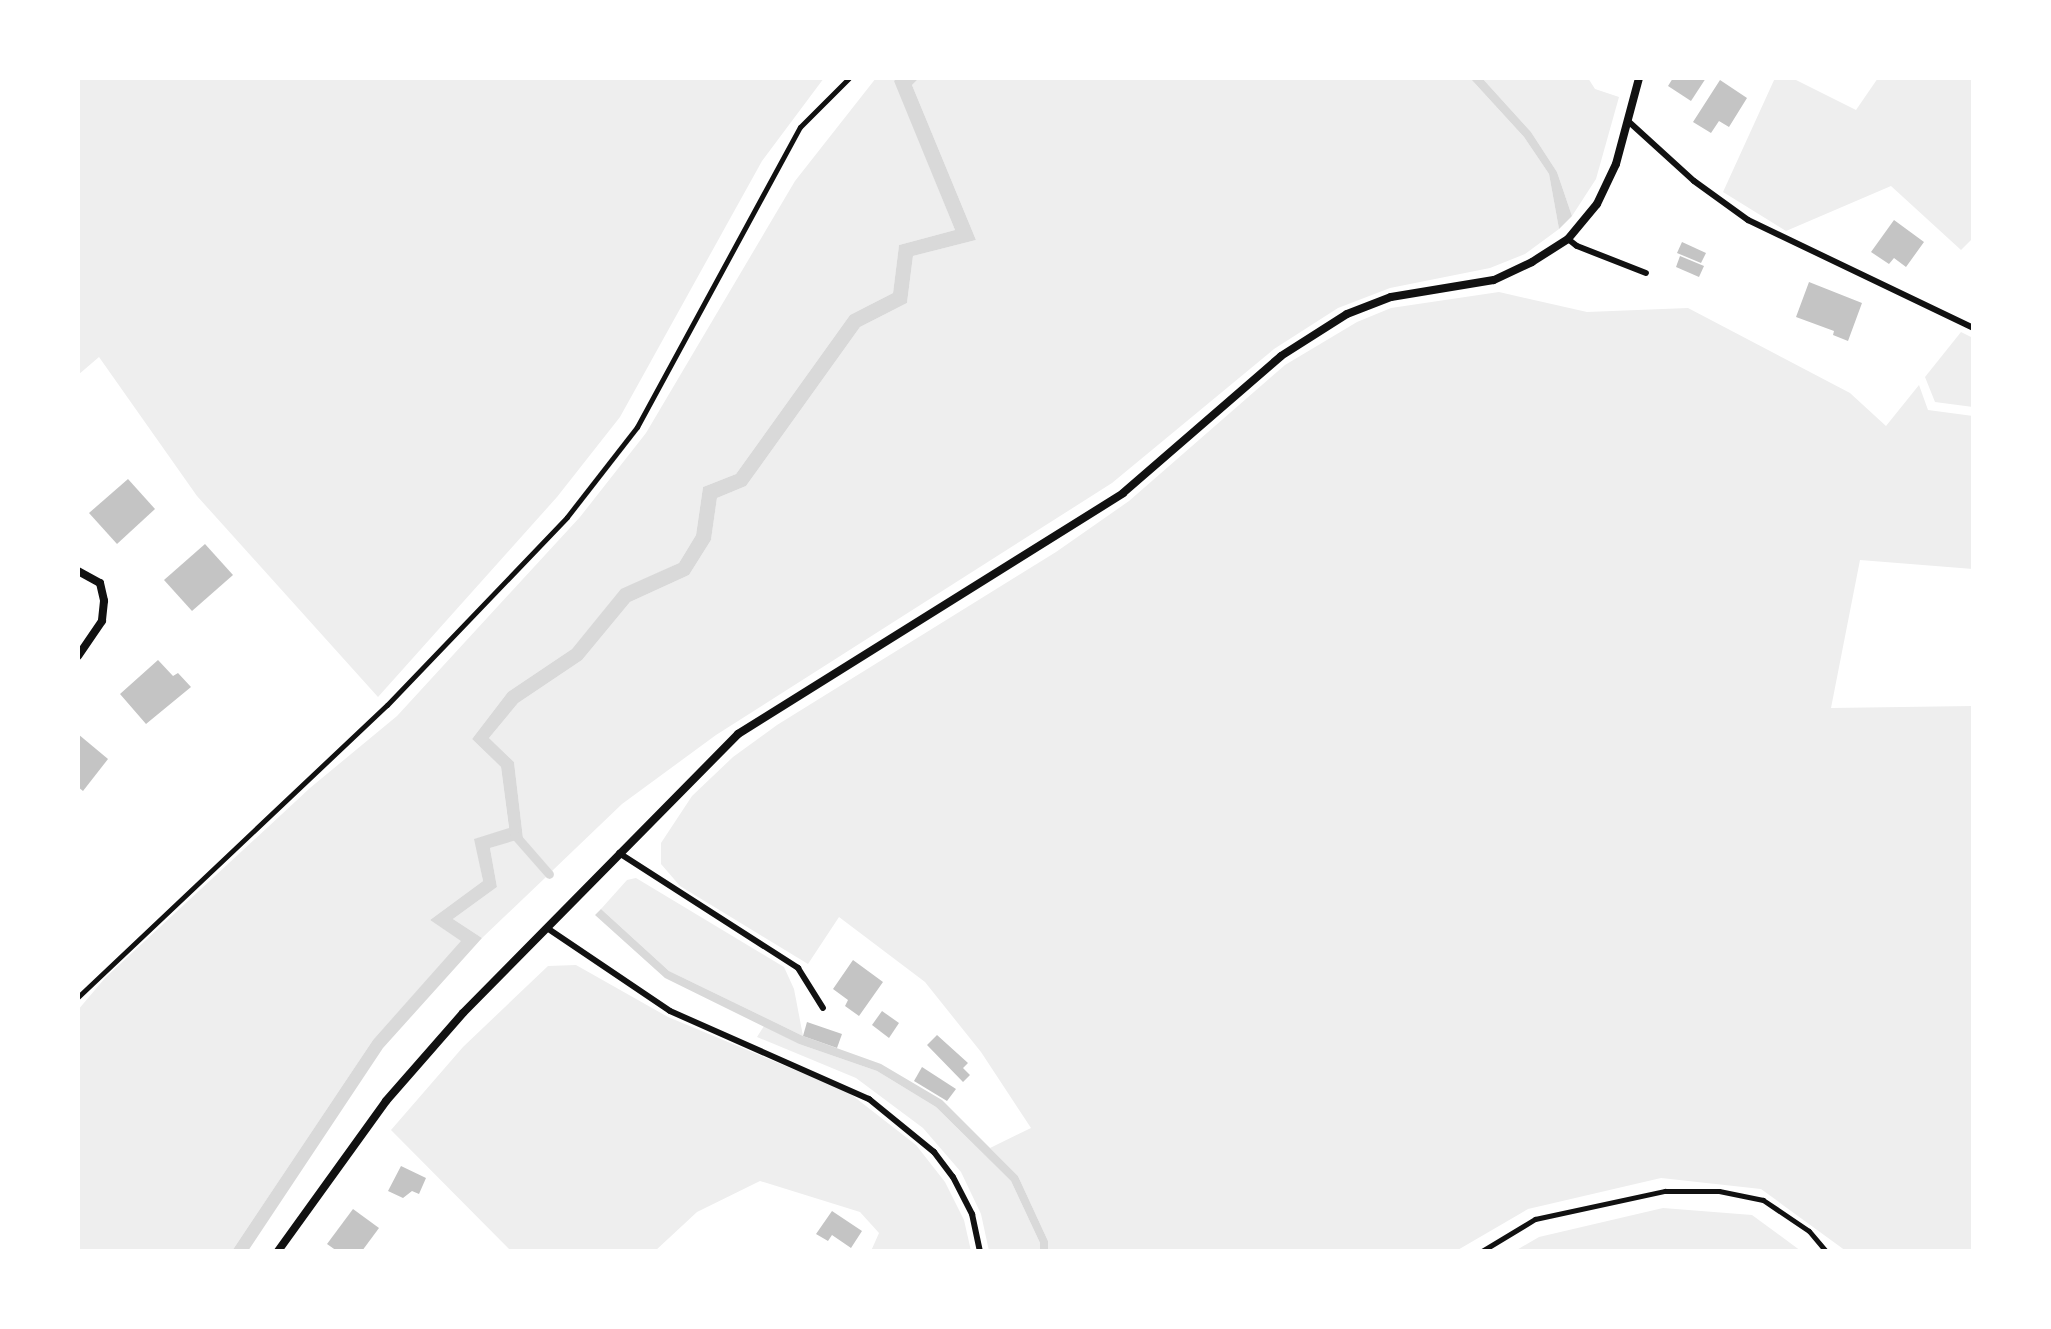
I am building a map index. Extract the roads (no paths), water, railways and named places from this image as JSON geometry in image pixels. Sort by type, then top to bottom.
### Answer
[{"type":"street","points":[[278,1251],[386,1101],[463,1013],[738,734],[1123,493],[1281,356],[1347,314],[1391,297],[1494,280],[1532,262],[1568,239],[1597,204],[1616,164],[1639,78]]},
{"type":"street","points":[[78,571],[100,583],[104,601],[102,621],[78,656]]},
{"type":"lane","points":[[1628,121],[1694,181],[1748,220],[1973,328]]},
{"type":"lane","points":[[1568,239],[1577,246],[1646,273]]},
{"type":"lane","points":[[619,853],[798,968],[823,1008]]},
{"type":"lane","points":[[547,928],[670,1011],[869,1099],[934,1152],[953,1177],[972,1214],[980,1251]]},
{"type":"waterway","points":[[514,834],[549,874]]}]
